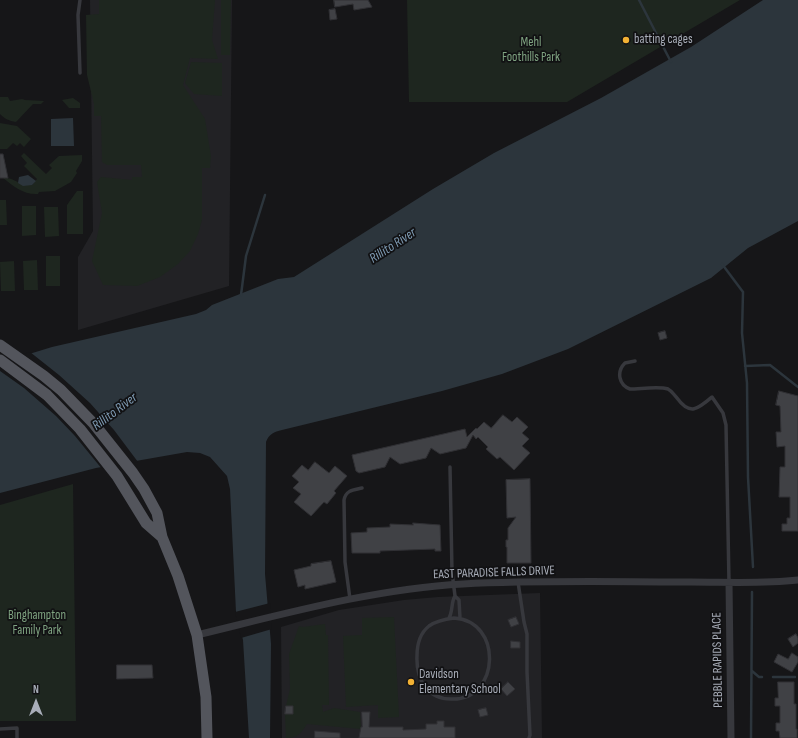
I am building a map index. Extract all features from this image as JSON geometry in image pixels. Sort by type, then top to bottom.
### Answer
[{"type":"main road","points":[[2,346],[44,376],[78,406],[107,439],[133,473],[144,488],[157,512],[162,537],[178,576],[197,635],[206,697],[207,738]]},
{"type":"main road","points":[[0,360],[47,395],[80,429],[117,476],[146,523],[162,537]]},
{"type":"street","name":"EAST PARADISE FALLS DRIVE","points":[[197,635],[280,614],[350,599],[423,587],[518,582],[776,582],[798,580]]},
{"type":"street","name":"PEBBLE RAPIDS PLACE","points":[[729,582],[731,738]]},
{"type":"lane","points":[[80,0],[78,15],[80,73]]},
{"type":"lane","points":[[635,361],[625,364],[620,372],[621,381],[630,389],[668,389],[684,407],[688,409],[696,408],[712,397],[724,413],[726,425],[729,582]]},
{"type":"lane","points":[[449,618],[453,610],[453,601],[455,596],[451,558],[450,467]]},
{"type":"lane","points":[[350,599],[345,562],[344,500],[347,493],[362,488]]},
{"type":"lane","points":[[518,582],[527,634],[529,738]]},
{"type":"lane","points":[[455,596],[459,600],[460,618]]},
{"type":"lane","points":[[449,618],[460,618],[472,623],[482,631],[488,643],[489,663],[486,676],[479,688],[468,696],[453,699],[439,697],[428,690],[421,682],[417,664],[418,643],[429,626],[449,618]]},
{"type":"lane","points":[[0,729],[17,728],[17,738]]},
{"type":"shaded area","points":[[90,0],[232,0],[229,286],[78,330],[78,257],[93,231]]},
{"type":"shaded area","name":"Davidson Elementary School","points":[[540,593],[542,738],[282,738],[281,627],[339,610],[404,600],[438,597]]},
{"type":"green space","points":[[99,0],[215,0],[212,40],[218,59],[190,58],[183,85],[205,119],[211,156],[210,168],[202,168],[202,220],[198,234],[190,251],[178,264],[160,277],[137,286],[103,285],[92,261],[102,213],[97,182],[101,177],[132,180],[132,177],[142,177],[141,165],[107,165],[102,162],[101,116],[94,116],[94,104],[87,75],[86,15],[99,14]]},
{"type":"green space","points":[[221,0],[231,0],[230,55],[221,55]]},
{"type":"green space","name":"Mehl Foothills Park","points":[[407,0],[740,0],[567,102],[409,102]]},
{"type":"green space","points":[[191,62],[222,63],[222,96],[194,94],[185,83]]},
{"type":"green space","points":[[0,97],[8,97],[10,101],[22,99],[44,101],[41,104],[33,104],[16,122],[7,120],[0,114]]},
{"type":"green space","points":[[73,98],[80,103],[80,108],[69,108],[62,100]]},
{"type":"green space","points":[[0,123],[17,126],[31,139],[24,147],[20,143],[17,146],[13,143],[7,149],[0,149]]},
{"type":"green space","points":[[24,153],[46,174],[52,168],[49,165],[59,156],[82,155],[82,161],[71,182],[55,191],[33,194],[19,189],[3,178],[32,185],[37,179],[24,166],[27,163],[21,156]]},
{"type":"green space","points":[[77,191],[83,191],[83,234],[67,234],[67,205]]},
{"type":"green space","points":[[0,200],[6,200],[7,225],[0,225]]},
{"type":"green space","points":[[22,206],[36,206],[36,235],[22,236]]},
{"type":"green space","points":[[44,207],[58,207],[59,236],[45,237]]},
{"type":"green space","points":[[46,256],[60,256],[60,286],[46,286]]},
{"type":"green space","points":[[37,260],[38,290],[24,290],[23,261]]},
{"type":"green space","points":[[14,261],[15,291],[1,291],[0,262]]},
{"type":"green space","name":"Binghampton Family Park","points":[[73,484],[76,721],[0,721],[0,505]]},
{"type":"green space","points":[[394,617],[399,717],[378,718],[378,705],[346,707],[343,636],[362,635],[362,618]]},
{"type":"green space","points":[[325,624],[326,635],[328,635],[329,705],[322,705],[323,712],[334,708],[360,712],[361,729],[307,724],[299,734],[294,737],[286,738],[285,714],[293,714],[293,706],[286,706],[290,689],[289,654],[299,626],[303,627]]},
{"type":"water","name":"Rillito River","points":[[763,0],[798,0],[798,221],[748,248],[711,278],[568,349],[502,374],[442,391],[279,431],[269,437],[266,442],[265,574],[271,644],[270,738],[249,738],[243,640],[236,612],[230,489],[227,476],[210,457],[200,453],[187,452],[96,468],[0,493],[0,363],[52,347],[196,314],[206,310],[212,305],[278,279],[294,277],[433,189],[494,153],[601,98],[691,47]]},
{"type":"water","points":[[73,118],[74,146],[51,146],[51,119]]},
{"type":"water","points":[[28,175],[36,181],[32,185],[23,186],[18,183],[19,177]]},
{"type":"pier","points":[[30,352],[59,375],[90,403],[114,430],[138,462],[102,469],[75,436],[56,416],[24,388],[0,371],[0,361]]},
{"type":"pier","points":[[270,603],[272,629],[241,638],[235,612]]},
{"type":"building","points":[[334,0],[368,0],[372,7],[354,10],[353,4],[335,7]]},
{"type":"building","points":[[335,9],[337,19],[330,20],[329,10]]},
{"type":"building","points":[[0,154],[3,154],[8,178],[0,178]]},
{"type":"building","points":[[665,331],[667,338],[660,340],[658,333]]},
{"type":"building","points":[[779,391],[798,396],[798,531],[782,531],[782,524],[787,524],[787,518],[790,518],[790,497],[779,497],[780,467],[785,467],[785,446],[777,447],[776,432],[781,432],[780,406],[776,405]]},
{"type":"building","points":[[503,415],[512,422],[517,417],[528,427],[522,433],[529,439],[522,446],[530,453],[514,470],[500,457],[497,459],[486,449],[488,447],[478,437],[476,439],[473,435],[466,448],[440,454],[431,448],[426,458],[400,464],[390,457],[385,467],[359,473],[356,471],[352,455],[465,429],[467,437],[484,422],[491,428]]},
{"type":"building","points":[[315,462],[329,473],[335,466],[347,476],[334,491],[336,493],[327,504],[324,502],[311,516],[294,502],[301,494],[293,488],[299,482],[292,476],[302,465],[308,470]]},
{"type":"building","points":[[530,479],[531,563],[507,563],[506,540],[508,540],[508,528],[516,517],[507,518],[506,480]]},
{"type":"building","points":[[413,523],[440,525],[441,551],[435,551],[435,549],[380,551],[380,553],[352,553],[351,533],[367,532],[367,528],[390,527],[390,524],[413,525]]},
{"type":"building","points":[[331,561],[336,582],[305,589],[305,585],[298,587],[294,570],[311,566],[311,564]]},
{"type":"building","points":[[516,617],[519,624],[511,627],[508,620]]},
{"type":"building","points":[[796,634],[798,643],[793,647],[788,639]]},
{"type":"building","points":[[511,641],[520,642],[520,648],[511,648]]},
{"type":"building","points":[[792,653],[798,657],[798,662],[792,672],[774,662],[778,654],[788,659]]},
{"type":"building","points":[[117,665],[152,665],[153,678],[117,679]]},
{"type":"building","points":[[508,682],[515,689],[507,696],[501,689]]},
{"type":"building","points":[[778,682],[794,682],[797,738],[780,738],[779,731],[776,731],[776,723],[780,723],[780,706],[775,706],[775,698],[778,698]]},
{"type":"building","points":[[286,706],[293,706],[293,714],[285,714]]},
{"type":"building","points":[[486,708],[488,715],[480,717],[478,710]]},
{"type":"building","points":[[362,712],[370,712],[369,727],[403,727],[403,730],[426,729],[426,724],[437,724],[437,721],[444,721],[444,727],[455,727],[455,738],[359,738],[362,727]]},
{"type":"building","points":[[315,731],[340,733],[340,738],[315,738]]},
{"type":"waterway","points":[[639,0],[671,62]]},
{"type":"waterway","points":[[241,295],[246,256],[265,195]]},
{"type":"waterway","points":[[722,264],[743,292],[742,333],[747,383],[748,477],[753,567]]},
{"type":"waterway","points":[[745,366],[770,365],[798,387]]},
{"type":"waterway","points":[[751,738],[752,592]]},
{"type":"waterway","points":[[752,671],[759,677],[762,677]]},
{"type":"waterway","points":[[773,677],[795,677]]},
{"type":"place","name":"batting cages","points":[[626,40]]},
{"type":"place","name":"Davidson Elementary School","points":[[411,682]]}]
